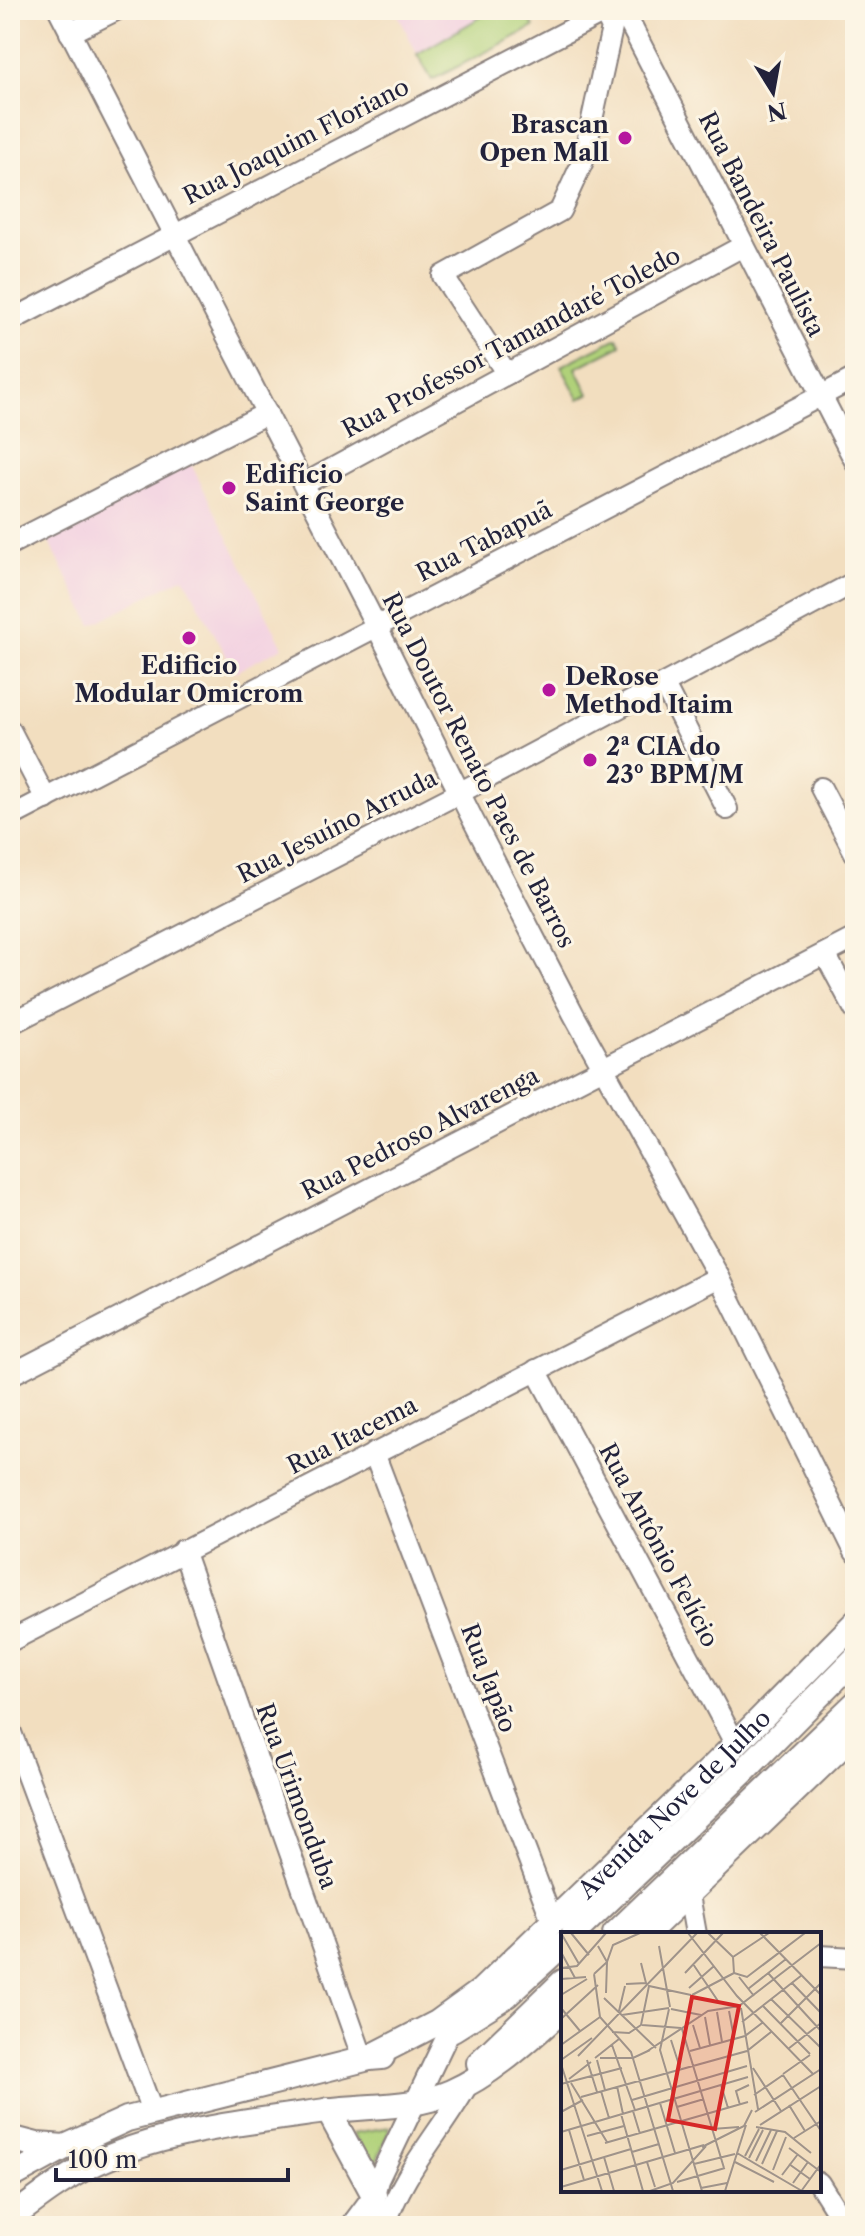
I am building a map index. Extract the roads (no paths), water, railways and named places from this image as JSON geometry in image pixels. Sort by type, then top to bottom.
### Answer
[{"type":"main road","name":"Avenida Nove de Julho","points":[[565,1932],[736,1745],[855,1623]]},
{"type":"main road","name":"Avenida Nove de Julho","points":[[565,1932],[746,1769],[855,1659]]},
{"type":"main road","points":[[617,1932],[855,1704]]},
{"type":"main road","points":[[648,1932],[855,1733]]},
{"type":"main road","name":"Avenida Nove de Julho","points":[[366,2058],[457,2011],[561,1935]]},
{"type":"main road","name":"Avenida Nove de Julho","points":[[10,2175],[127,2119],[366,2058],[401,2052],[449,2032],[507,1995],[561,1936]]},
{"type":"main road","points":[[469,2082],[484,2057],[561,1984]]},
{"type":"main road","points":[[10,2219],[57,2185],[113,2155],[172,2137],[328,2110],[414,2103],[451,2092],[522,2047],[561,2011]]},
{"type":"main road","points":[[328,2110],[374,2195]]},
{"type":"main road","points":[[10,2138],[37,2145],[65,2147]]},
{"type":"street","name":"Rua Doutor Renato Paes de Barros","points":[[59,10],[377,626],[459,793],[604,1068],[719,1277],[855,1552]]},
{"type":"street","points":[[70,33],[116,10]]},
{"type":"street","points":[[507,374],[443,276],[560,211],[583,161],[615,16]]},
{"type":"street","name":"Rua Joaquim Floriano","points":[[10,321],[173,234],[615,16]]},
{"type":"street","name":"Rua Bandeira Paulista","points":[[615,16],[743,246],[855,461]]},
{"type":"street","name":"Rua Professor Tamandaré Toledo","points":[[304,484],[743,246]]},
{"type":"street","name":"Rua Tabapuã","points":[[10,817],[855,378]]},
{"type":"street","points":[[10,544],[267,413]]},
{"type":"street","name":"Rua Jesuíno Arruda","points":[[10,1024],[459,793],[855,582]]},
{"type":"street","points":[[664,685],[727,809]]},
{"type":"street","points":[[10,730],[46,799]]},
{"type":"street","points":[[821,788],[855,853]]},
{"type":"street","name":"Rua Pedroso Alvarenga","points":[[10,1375],[855,938]]},
{"type":"street","points":[[825,954],[855,1010]]},
{"type":"street","name":"Rua Itacema","points":[[10,1641],[719,1277]]},
{"type":"street","name":"Rua Antônio Felício","points":[[536,1370],[736,1745]]},
{"type":"street","name":"Rua Japão","points":[[374,1453],[562,1932]]},
{"type":"street","name":"Rua Urimonduba","points":[[183,1550],[366,2058]]},
{"type":"street","points":[[10,1730],[152,2111]]},
{"type":"street","points":[[689,1895],[696,1932]]},
{"type":"street","points":[[821,1956],[855,1958]]},
{"type":"street","points":[[351,2226],[374,2195],[384,2166],[449,2032]]},
{"type":"street","points":[[385,2226],[396,2195],[408,2174],[469,2082]]},
{"type":"street","points":[[821,2186],[846,2226]]},
{"type":"street","points":[[374,2195],[375,2226]]},
{"type":"place","name":"Brascan Open Mall","points":[[625,138]]},
{"type":"place","name":"Edifício Saint George","points":[[229,488]]},
{"type":"place","name":"Edificio Modular Omicrom","points":[[189,638]]},
{"type":"place","name":"DeRose Method Itaim","points":[[549,690]]},
{"type":"place","name":"2ª CIA do 23º BPM/M","points":[[590,760]]}]
